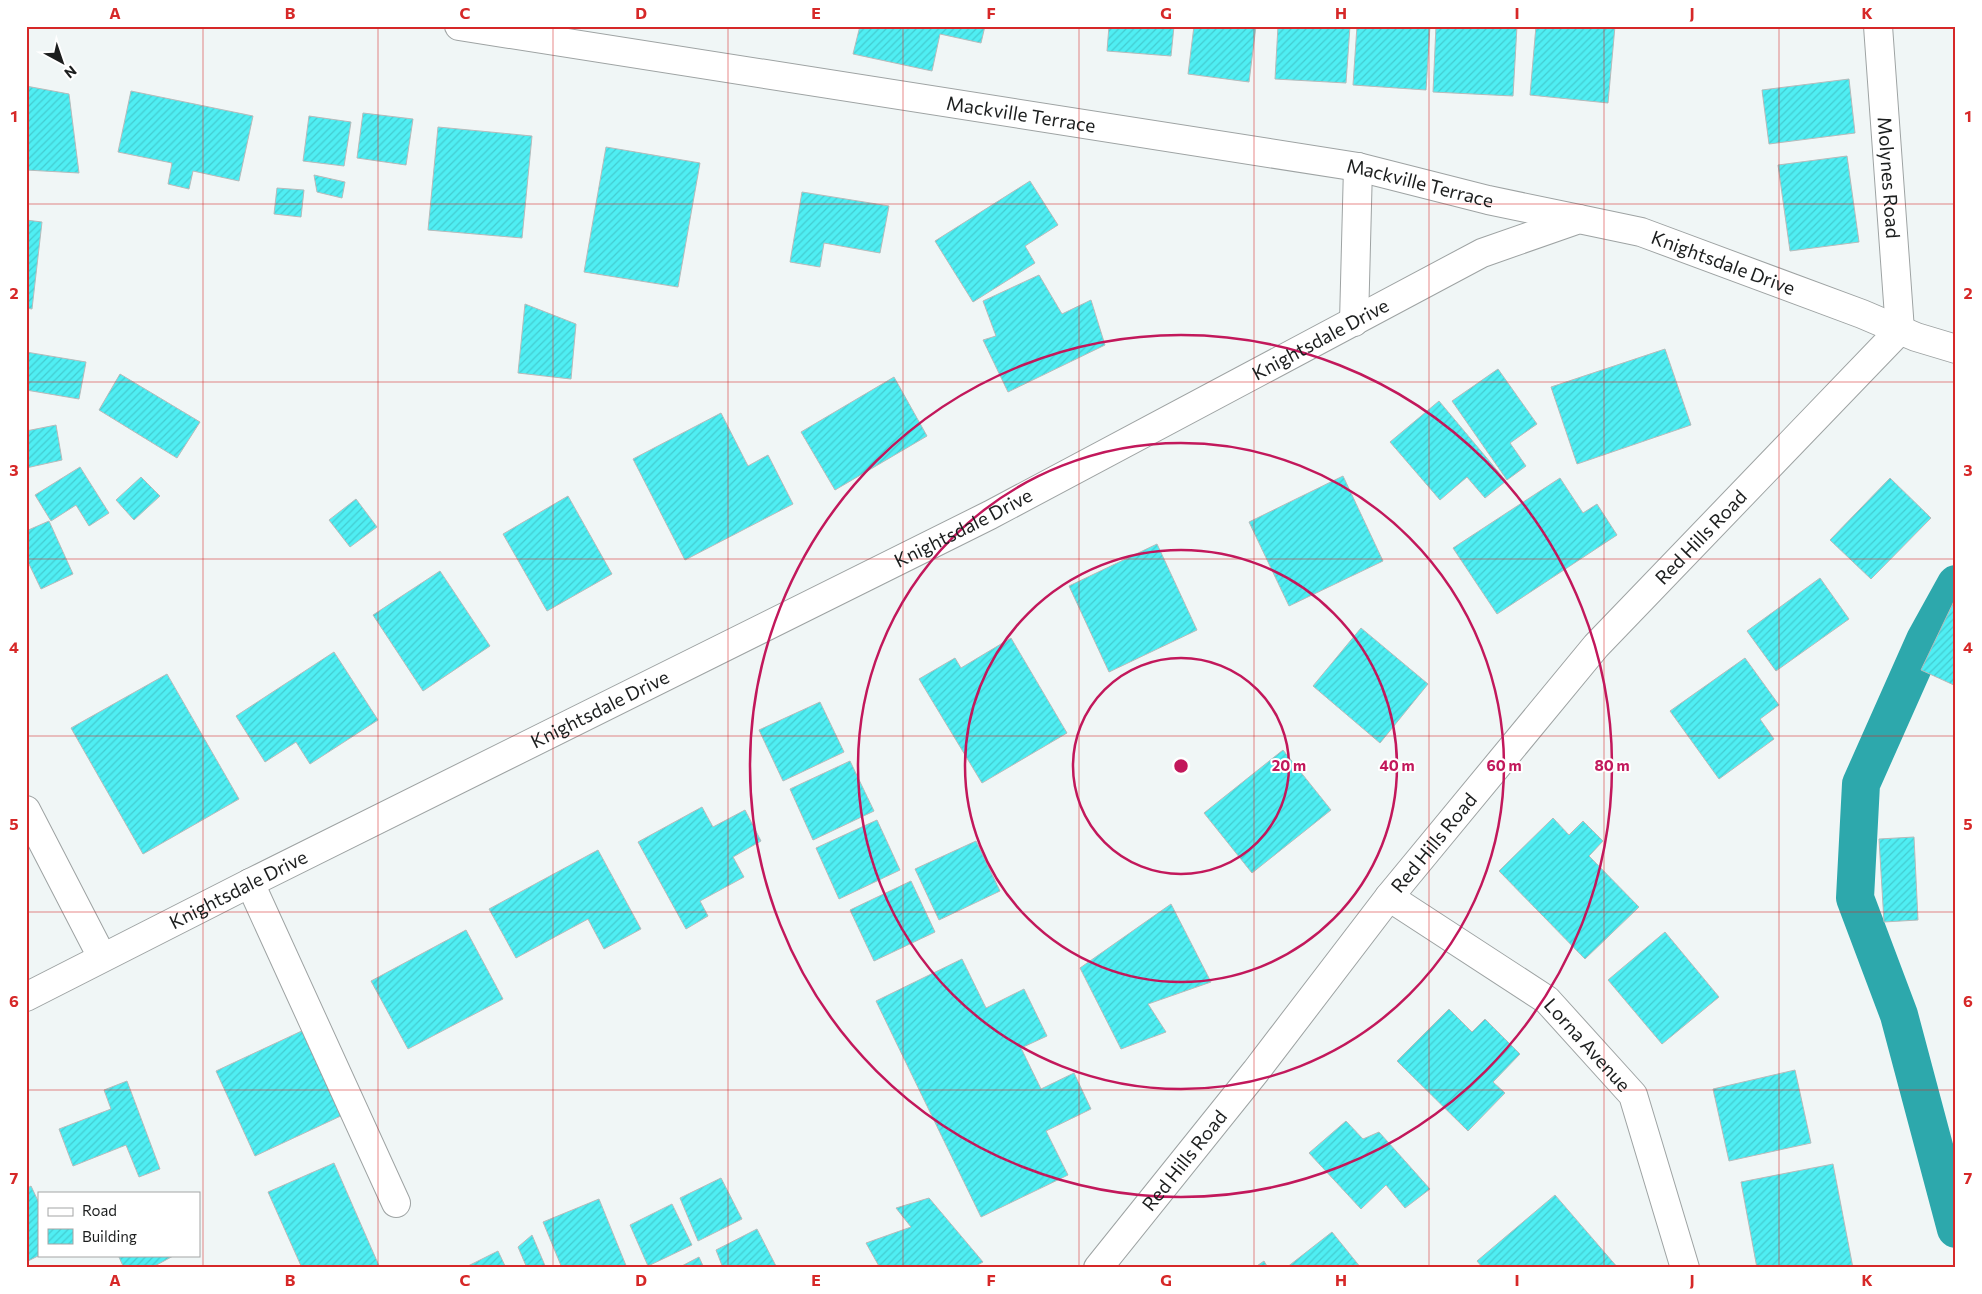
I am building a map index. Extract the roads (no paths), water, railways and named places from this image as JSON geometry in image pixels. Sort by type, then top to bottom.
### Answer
[{"type":"street","name":"Mackville Terrace","points":[[459,26],[1358,168],[1578,220]]},
{"type":"street","name":"Molynes Road","points":[[1878,26],[1908,333]]},
{"type":"street","points":[[1354,322],[1358,168]]},
{"type":"street","name":"Knightsdale Drive","points":[[26,997],[102,957],[990,515],[1482,253],[1578,220],[1640,232],[1862,314],[1908,333]]},
{"type":"street","points":[[1908,333],[1956,349]]},
{"type":"street","name":"Red Hills Road","points":[[1098,1268],[1256,1071],[1389,897],[1596,646],[1908,333]]},
{"type":"street","points":[[26,810],[102,957]]},
{"type":"street","points":[[250,884],[396,1203]]},
{"type":"street","name":"Lorna Avenue","points":[[1389,897],[1547,1000],[1633,1095],[1685,1268]]},
{"type":"waterway","points":[[1956,584],[1925,640],[1861,784],[1855,898],[1899,1015],[1956,1229]]}]
